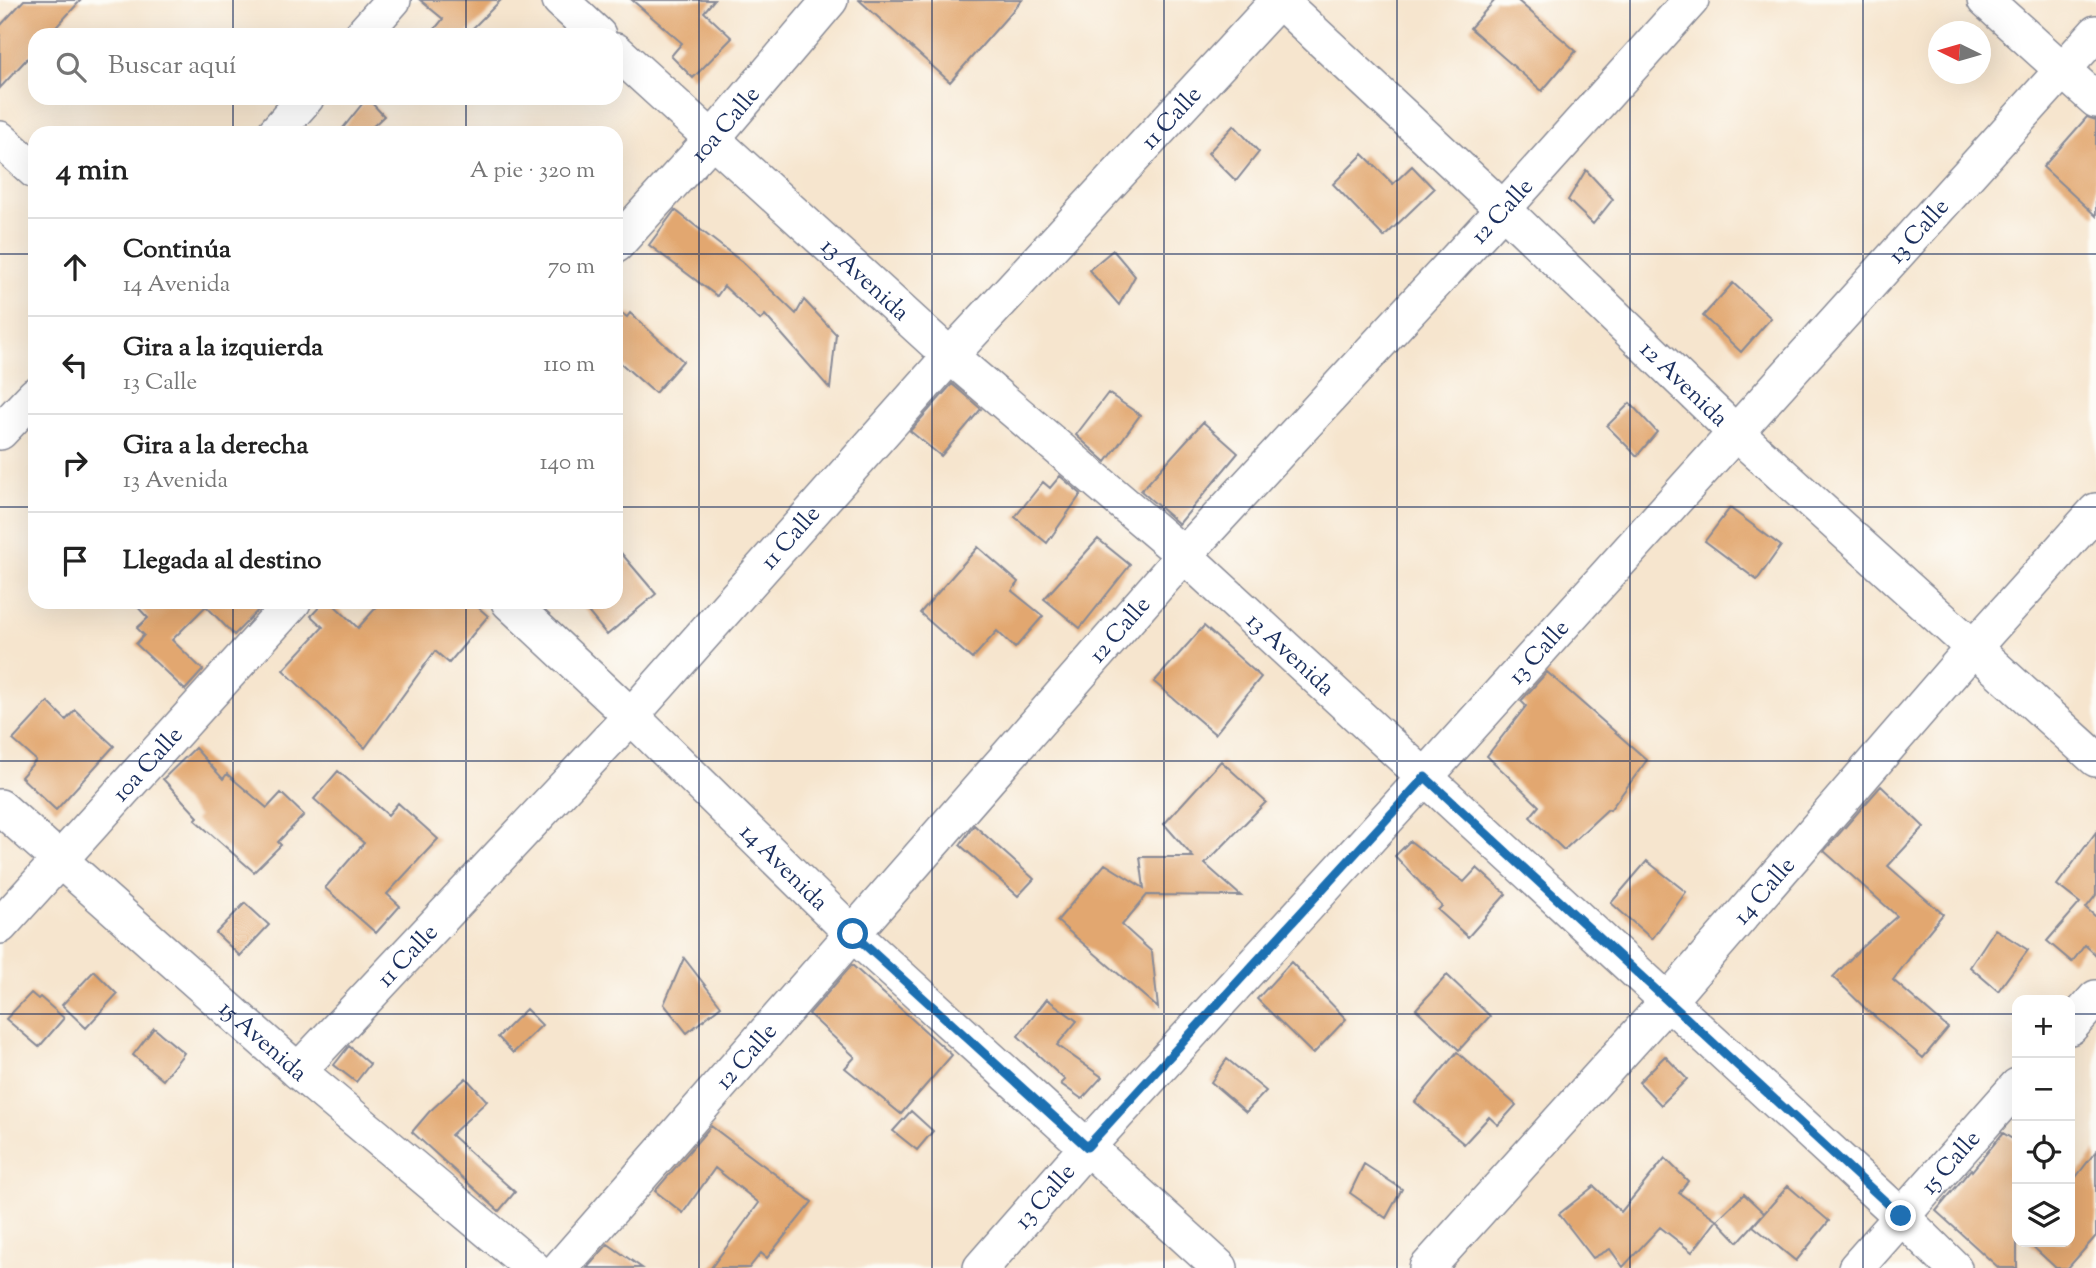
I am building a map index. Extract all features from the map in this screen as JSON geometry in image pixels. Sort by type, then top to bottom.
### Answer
[{"type":"street","points":[[368,28],[393,0]]},
{"type":"street","points":[[560,0],[590,28]]},
{"type":"street","name":"10a Calle","points":[[623,237],[712,139],[830,0]]},
{"type":"street","name":"12 Avenida","points":[[1279,0],[1503,209],[1735,432],[2096,760]]},
{"type":"street","name":"11 Calle","points":[[298,1071],[631,716],[950,356],[1279,0]]},
{"type":"street","name":"12 Calle","points":[[559,1268],[1184,555],[1503,209],[1691,0]]},
{"type":"street","points":[[1985,0],[2096,100]]},
{"type":"street","name":"13 Calle","points":[[981,1268],[1087,1147],[1425,777],[2096,33]]},
{"type":"street","name":"13 Avenida","points":[[623,57],[950,356],[1184,555],[1901,1216],[1954,1268]]},
{"type":"street","points":[[281,126],[300,105]]},
{"type":"street","points":[[0,139],[28,165]]},
{"type":"street","points":[[0,432],[28,402]]},
{"type":"street","name":"14 Calle","points":[[1427,1268],[1667,1002],[1973,648],[2096,511]]},
{"type":"street","name":"10a Calle","points":[[0,926],[287,609]]},
{"type":"street","name":"14 Avenida","points":[[516,609],[631,716],[853,934],[1220,1268]]},
{"type":"street","name":"15 Avenida","points":[[0,807],[298,1071],[533,1268]]},
{"type":"street","points":[[2075,1021],[2096,998]]},
{"type":"street","name":"15 Calle","points":[[1856,1268],[2012,1092]]},
{"type":"building","points":[[24,0],[81,0],[55,28],[28,28],[28,58],[0,88],[0,26]]},
{"type":"building","points":[[420,0],[501,0],[473,28],[436,28],[443,19]]},
{"type":"building","points":[[632,0],[714,0],[704,12],[732,38],[693,78],[671,56],[682,43]]},
{"type":"building","points":[[859,0],[1022,0],[950,82]]},
{"type":"building","points":[[1495,0],[1517,0],[1576,51],[1542,91],[1470,28]]},
{"type":"building","points":[[361,105],[374,105],[384,116],[373,126],[345,126]]},
{"type":"building","points":[[2087,117],[2096,120],[2096,216],[2043,167]]},
{"type":"building","points":[[1234,125],[1259,152],[1236,181],[1208,153]]},
{"type":"building","points":[[1363,154],[1393,184],[1412,166],[1434,189],[1384,237],[1333,184]]},
{"type":"building","points":[[1586,170],[1613,199],[1593,224],[1568,200]]},
{"type":"building","points":[[675,210],[742,262],[796,314],[804,300],[836,334],[830,389],[765,315],[760,320],[724,286],[717,296],[649,245]]},
{"type":"building","points":[[1113,250],[1135,276],[1119,305],[1089,270]]},
{"type":"building","points":[[1733,283],[1771,318],[1741,352],[1703,316]]},
{"type":"building","points":[[630,313],[683,361],[655,393],[623,365],[623,314],[627,317]]},
{"type":"building","points":[[952,384],[981,409],[941,456],[910,431]]},
{"type":"building","points":[[1108,393],[1140,415],[1106,462],[1076,435]]},
{"type":"building","points":[[1630,403],[1657,432],[1637,456],[1607,426]]},
{"type":"building","points":[[1203,422],[1238,453],[1179,524],[1141,491]]},
{"type":"building","points":[[1060,476],[1081,494],[1047,543],[1015,517],[1043,482],[1050,488]]},
{"type":"building","points":[[1730,508],[1781,546],[1757,580],[1705,541]]},
{"type":"building","points":[[1098,539],[1130,565],[1080,628],[1044,599]]},
{"type":"building","points":[[978,547],[1018,582],[1012,591],[1043,616],[1015,648],[997,631],[972,659],[920,613]]},
{"type":"building","points":[[623,555],[656,594],[607,635],[586,609],[623,609]]},
{"type":"building","points":[[140,609],[203,609],[172,640],[203,670],[185,690],[136,644],[144,635],[137,628],[148,618]]},
{"type":"building","points":[[209,609],[259,609],[234,635]]},
{"type":"building","points":[[318,609],[338,609],[358,628],[375,609],[480,609],[488,616],[449,663],[435,651],[365,748],[283,670],[323,627],[311,616]]},
{"type":"building","points":[[1204,626],[1261,677],[1215,734],[1154,682]]},
{"type":"building","points":[[1547,672],[1647,760],[1610,810],[1564,850],[1530,817],[1539,806],[1487,756],[1526,706],[1521,701]]},
{"type":"building","points":[[48,702],[66,720],[75,710],[114,746],[56,810],[21,777],[36,760],[13,740]]},
{"type":"building","points":[[195,748],[223,779],[227,774],[267,808],[281,793],[304,815],[278,842],[281,845],[254,872],[195,820],[198,817],[163,779]]},
{"type":"building","points":[[1221,761],[1266,802],[1205,864],[1241,896],[1147,895],[1122,925],[1152,952],[1158,1008],[1057,921],[1105,864],[1144,888],[1140,857],[1193,857],[1164,824]]},
{"type":"building","points":[[338,771],[388,815],[398,803],[438,839],[387,894],[400,906],[376,933],[325,888],[364,843],[314,799]]},
{"type":"building","points":[[1881,786],[1924,827],[1888,866],[1943,914],[1893,980],[1948,1028],[1923,1058],[1833,977],[1897,916],[1824,851]]},
{"type":"building","points":[[974,825],[1034,879],[1018,896],[960,845]]},
{"type":"building","points":[[2096,832],[2096,895],[2086,908],[2096,917],[2096,955],[2085,945],[2072,962],[2047,941],[2080,903],[2057,885]]},
{"type":"building","points":[[1410,841],[1464,882],[1477,868],[1506,894],[1468,937],[1438,910],[1442,906],[1395,856]]},
{"type":"building","points":[[1647,861],[1686,892],[1652,939],[1611,903]]},
{"type":"building","points":[[245,903],[269,925],[240,956],[216,933]]},
{"type":"building","points":[[1995,929],[2028,950],[1998,991],[1970,967]]},
{"type":"building","points":[[684,958],[721,1006],[687,1033],[664,1004]]},
{"type":"building","points":[[1291,962],[1346,1019],[1313,1054],[1257,999]]},
{"type":"building","points":[[852,965],[952,1055],[901,1114],[845,1068],[855,1057],[809,1014]]},
{"type":"building","points":[[94,971],[117,994],[86,1028],[62,1005]]},
{"type":"building","points":[[1447,975],[1490,1016],[1459,1050],[1416,1009]]},
{"type":"building","points":[[31,993],[38,999],[40,997],[64,1018],[39,1047],[6,1019]]},
{"type":"building","points":[[1047,999],[1077,1021],[1057,1045],[1102,1077],[1082,1099],[1061,1084],[1065,1080],[1018,1036]]},
{"type":"building","points":[[526,1009],[542,1025],[513,1053],[498,1037]]},
{"type":"building","points":[[154,1028],[184,1053],[163,1080],[133,1055]]},
{"type":"building","points":[[349,1046],[370,1064],[356,1082],[334,1065]]},
{"type":"building","points":[[1457,1052],[1516,1105],[1498,1125],[1489,1117],[1464,1144],[1415,1102]]},
{"type":"building","points":[[1665,1056],[1687,1079],[1661,1105],[1639,1082]]},
{"type":"building","points":[[1227,1059],[1266,1091],[1246,1112],[1211,1082]]},
{"type":"building","points":[[466,1078],[487,1101],[451,1135],[515,1192],[499,1211],[412,1132],[429,1112]]},
{"type":"building","points":[[911,1111],[933,1131],[917,1150],[893,1131]]},
{"type":"building","points":[[711,1126],[812,1202],[767,1258],[761,1253],[749,1268],[711,1268],[759,1203],[715,1168],[683,1213],[655,1191]]},
{"type":"building","points":[[2003,1133],[2012,1139],[2012,1247],[2017,1247],[2017,1268],[1999,1268],[1936,1211],[1971,1169],[1972,1171]]},
{"type":"building","points":[[2096,1151],[2096,1236],[2068,1268],[2056,1268],[2033,1247],[2075,1247],[2075,1178]]},
{"type":"building","points":[[1665,1158],[1688,1181],[1679,1193],[1717,1220],[1692,1252],[1660,1227],[1623,1267],[1610,1249],[1593,1258],[1559,1214],[1594,1186],[1621,1212]]},
{"type":"building","points":[[1364,1164],[1402,1189],[1386,1218],[1350,1193]]},
{"type":"building","points":[[1788,1186],[1829,1221],[1796,1261],[1753,1226]]},
{"type":"building","points":[[1744,1194],[1764,1213],[1738,1242],[1717,1220]]},
{"type":"building","points":[[608,1244],[642,1268],[587,1268]]},
{"type":"route","points":[[853,934],[1087,1147],[1425,777],[1901,1216]]}]
